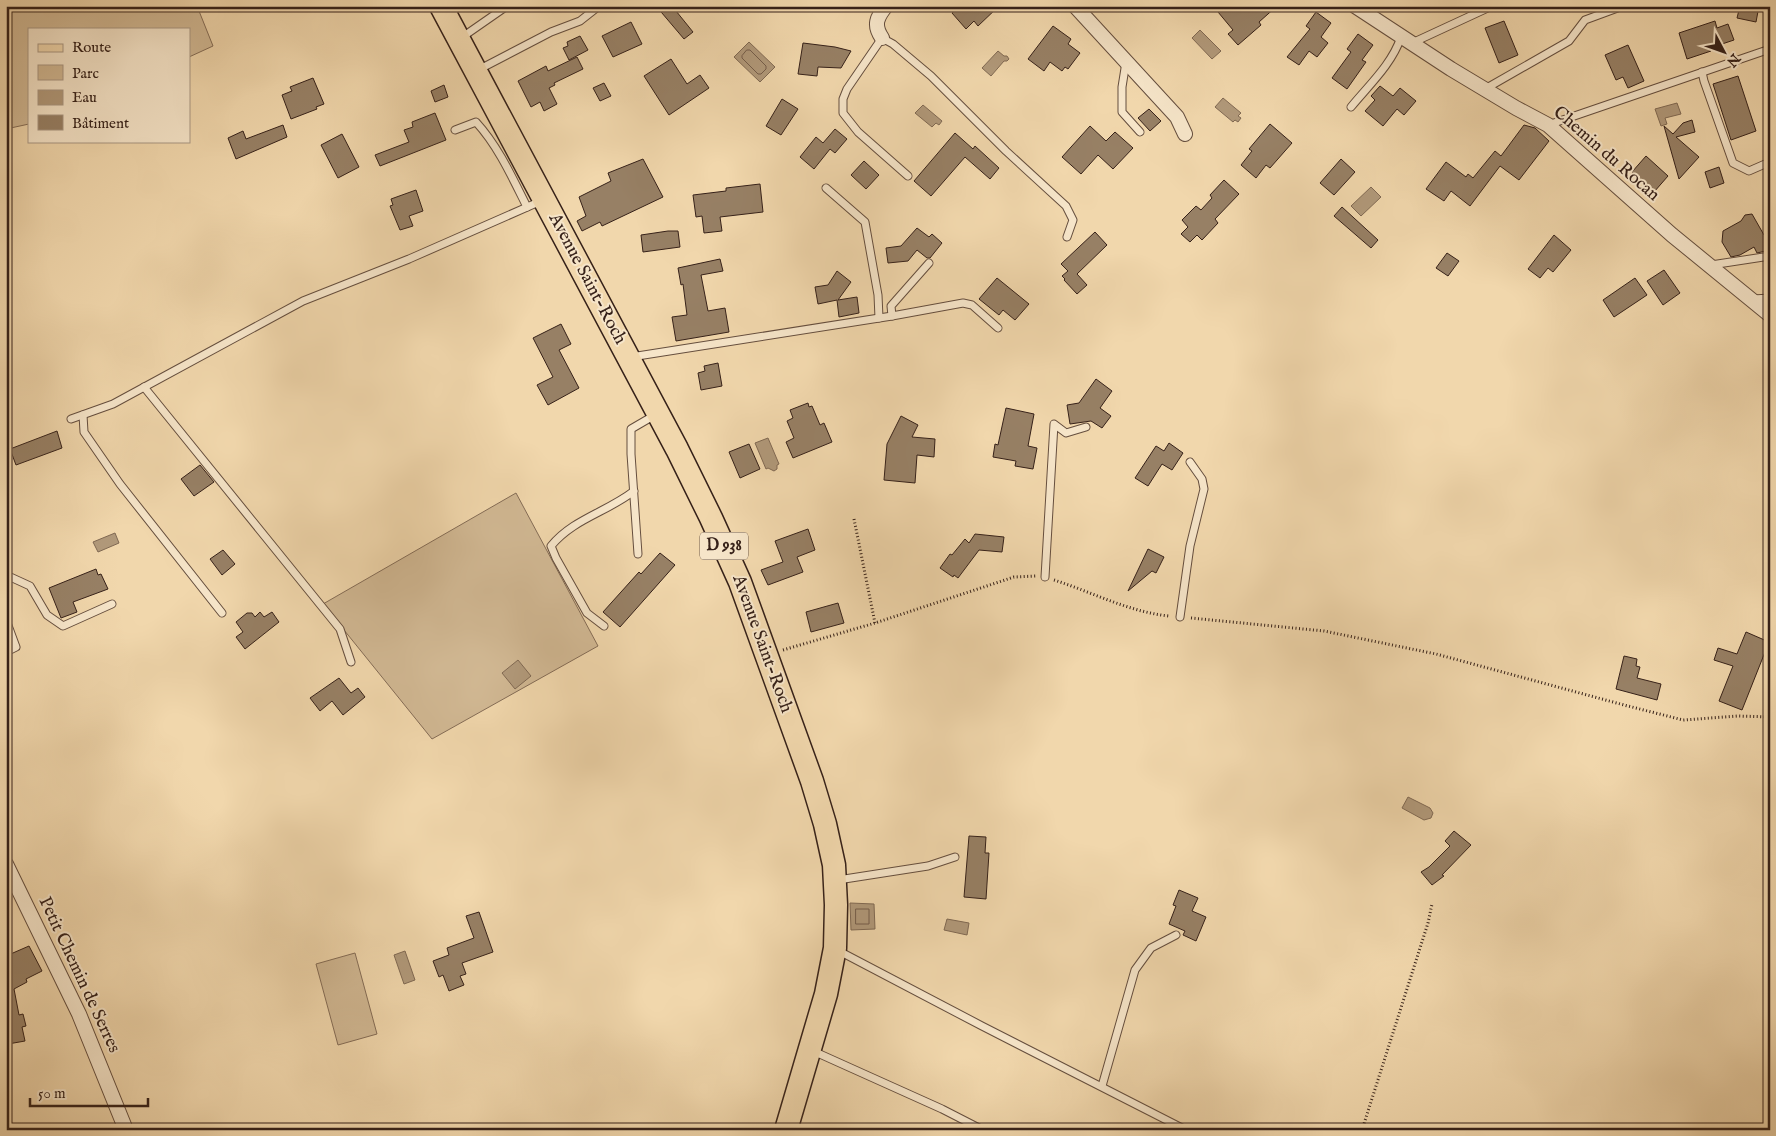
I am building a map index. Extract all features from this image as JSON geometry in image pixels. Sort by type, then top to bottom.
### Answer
[{"type":"main road","name":"Avenue Saint-Roch","points":[[449,10],[459,40],[476,72],[535,203],[628,358],[718,534],[740,582],[826,824],[834,865],[836,905],[835,948],[826,994],[811,1050],[786,1130]]},
{"type":"street","points":[[882,38],[877,30],[877,21],[886,6]]},
{"type":"street","points":[[1075,6],[1176,117],[1185,134]]},
{"type":"street","name":"Chemin du Rocan","points":[[1355,6],[1451,69],[1548,125],[1672,235],[1770,315]]},
{"type":"street","name":"Petit Chemin de Serres","points":[[6,864],[79,1014],[126,1130]]},
{"type":"lane","points":[[459,40],[507,6]]},
{"type":"lane","points":[[476,72],[551,32],[580,21],[599,6]]},
{"type":"lane","points":[[1351,107],[1406,40],[1492,6]]},
{"type":"lane","points":[[1485,89],[1569,41],[1585,20],[1623,6]]},
{"type":"lane","points":[[908,176],[858,132],[843,112],[842,99],[847,89],[882,38],[893,44],[931,76],[1066,206],[1073,220],[1067,237]]},
{"type":"lane","points":[[1548,125],[1770,49]]},
{"type":"lane","points":[[1126,62],[1122,87],[1122,112],[1140,132]]},
{"type":"lane","points":[[1702,72],[1734,163],[1749,171],[1765,164]]},
{"type":"lane","points":[[71,419],[113,404],[303,301],[409,259],[535,203],[511,176],[488,135],[476,122],[455,130]]},
{"type":"lane","points":[[826,188],[865,222],[878,295],[880,318]]},
{"type":"lane","points":[[1709,266],[1770,256]]},
{"type":"lane","points":[[892,316],[891,306],[929,263]]},
{"type":"lane","points":[[1750,299],[1770,298]]},
{"type":"lane","points":[[628,358],[963,303],[972,305],[998,328]]},
{"type":"lane","points":[[144,387],[340,629],[350,662]]},
{"type":"lane","points":[[638,554],[631,430],[644,420],[658,414]]},
{"type":"lane","points":[[83,415],[84,432],[120,484],[222,613]]},
{"type":"lane","points":[[1045,577],[1054,424],[1066,433],[1086,427]]},
{"type":"lane","points":[[1180,617],[1190,546],[1204,489],[1202,479],[1190,462]]},
{"type":"lane","points":[[604,626],[588,613],[556,558],[552,546],[561,534],[571,526],[623,500],[634,491]]},
{"type":"lane","points":[[6,575],[30,586],[47,615],[63,626],[112,604]]},
{"type":"lane","points":[[6,620],[16,647],[6,652]]},
{"type":"lane","points":[[835,881],[928,866],[955,856]]},
{"type":"lane","points":[[1102,1086],[1135,970],[1151,948],[1176,935]]},
{"type":"lane","points":[[835,948],[982,1026],[1186,1130]]},
{"type":"lane","points":[[811,1050],[828,1056],[983,1130]]},
{"type":"path","points":[[854,519],[875,624]]},
{"type":"path","points":[[766,656],[875,624],[1014,577],[1045,577],[1092,595],[1154,614],[1324,631],[1436,654],[1683,720],[1738,716],[1770,717]]},
{"type":"path","points":[[1362,1130],[1428,923],[1432,904]]},
{"type":"green space","points":[[6,6],[197,6],[213,46],[190,57],[190,28],[28,28],[28,124],[6,129]]},
{"type":"green space","points":[[516,493],[598,646],[432,739],[323,604]]},
{"type":"green space","points":[[355,953],[377,1034],[338,1045],[316,964]]},
{"type":"water","points":[[1200,30],[1221,51],[1212,59],[1192,38]]},
{"type":"water","points":[[749,42],[775,67],[760,82],[734,57]]},
{"type":"water","points":[[998,51],[1009,59],[1004,61],[991,76],[982,68]]},
{"type":"water","points":[[1223,98],[1241,113],[1238,116],[1241,118],[1238,122],[1235,120],[1233,122],[1215,107]]},
{"type":"water","points":[[1677,103],[1681,114],[1665,118],[1667,124],[1661,126],[1655,109]]},
{"type":"water","points":[[923,105],[942,121],[939,125],[936,123],[932,127],[915,113]]},
{"type":"water","points":[[1371,187],[1381,197],[1361,216],[1351,206]]},
{"type":"water","points":[[768,438],[779,464],[774,471],[766,469],[755,443]]},
{"type":"water","points":[[115,533],[119,543],[98,552],[93,542]]},
{"type":"water","points":[[518,660],[531,676],[515,689],[502,673]]},
{"type":"water","points":[[1408,797],[1430,808],[1433,813],[1431,818],[1424,820],[1402,808]]},
{"type":"water","points":[[850,903],[874,904],[875,929],[851,930]]},
{"type":"water","points":[[947,919],[969,923],[967,935],[944,930]]},
{"type":"water","points":[[405,951],[415,980],[404,984],[394,955]]},
{"type":"building","points":[[656,6],[672,6],[693,32],[684,39]]},
{"type":"building","points":[[960,6],[999,6],[978,26],[974,21],[966,29],[952,13]]},
{"type":"building","points":[[1213,6],[1277,6],[1259,22],[1261,25],[1238,45],[1228,34],[1233,30]]},
{"type":"building","points":[[1740,6],[1759,6],[1756,22],[1737,18]]},
{"type":"building","points":[[1316,12],[1331,23],[1321,37],[1328,43],[1317,57],[1309,51],[1299,65],[1287,57],[1310,29],[1306,26]]},
{"type":"building","points":[[1504,21],[1518,55],[1499,63],[1485,28]]},
{"type":"building","points":[[1715,21],[1717,28],[1728,24],[1734,40],[1716,46],[1711,51],[1687,59],[1679,33]]},
{"type":"building","points":[[631,22],[642,44],[613,57],[602,36]]},
{"type":"building","points":[[1053,26],[1071,39],[1068,44],[1080,53],[1068,69],[1065,67],[1062,71],[1050,62],[1044,71],[1028,59]]},
{"type":"building","points":[[1358,34],[1373,45],[1362,60],[1366,62],[1347,89],[1332,78],[1351,52],[1347,49]]},
{"type":"building","points":[[580,36],[588,50],[569,60],[563,48],[568,46],[567,42]]},
{"type":"building","points":[[803,43],[851,51],[841,68],[818,67],[817,76],[798,74]]},
{"type":"building","points":[[1628,45],[1644,81],[1628,88],[1623,77],[1616,80],[1605,55]]},
{"type":"building","points":[[577,57],[583,69],[554,83],[555,85],[549,88],[557,104],[544,111],[540,102],[531,107],[518,81],[546,66],[548,71]]},
{"type":"building","points":[[671,59],[687,84],[700,75],[709,88],[669,115],[644,76]]},
{"type":"building","points":[[1738,76],[1756,131],[1731,140],[1713,84]]},
{"type":"building","points":[[313,78],[324,104],[316,107],[317,109],[291,119],[282,95],[292,91],[290,87]]},
{"type":"building","points":[[604,83],[611,96],[600,101],[593,88]]},
{"type":"building","points":[[444,85],[448,97],[435,102],[431,91]]},
{"type":"building","points":[[1380,86],[1393,96],[1400,88],[1416,101],[1404,115],[1397,109],[1383,126],[1365,111],[1375,100],[1371,96]]},
{"type":"building","points":[[782,99],[798,109],[781,135],[766,126]]},
{"type":"building","points":[[1149,109],[1161,121],[1150,131],[1138,118]]},
{"type":"building","points":[[435,113],[446,140],[380,166],[375,155],[409,142],[404,130],[413,127],[412,122]]},
{"type":"building","points":[[1692,120],[1695,132],[1676,137],[1699,157],[1679,179],[1664,126],[1673,134],[1683,123]]},
{"type":"building","points":[[1270,124],[1292,143],[1270,168],[1266,165],[1256,178],[1241,165],[1252,151],[1249,149]]},
{"type":"building","points":[[283,125],[287,137],[236,159],[228,138],[243,131],[246,139]]},
{"type":"building","points":[[1524,125],[1535,128],[1549,141],[1519,180],[1500,166],[1470,206],[1451,191],[1444,201],[1426,189],[1446,162],[1466,177],[1468,174],[1473,178],[1495,151],[1501,156]]},
{"type":"building","points":[[1090,126],[1106,141],[1115,132],[1133,148],[1113,169],[1098,155],[1081,174],[1062,157]]},
{"type":"building","points":[[835,129],[847,139],[835,153],[830,149],[814,169],[800,157],[816,137],[823,143]]},
{"type":"building","points":[[955,133],[973,149],[975,146],[999,168],[990,179],[965,157],[931,196],[914,181]]},
{"type":"building","points":[[342,134],[359,167],[338,178],[321,145]]},
{"type":"building","points":[[1646,156],[1668,176],[1654,192],[1632,172]]},
{"type":"building","points":[[643,159],[663,197],[602,226],[600,222],[582,231],[577,221],[586,216],[579,197],[611,181],[608,173]]},
{"type":"building","points":[[1341,159],[1355,172],[1334,195],[1320,183]]},
{"type":"building","points":[[864,161],[879,175],[866,189],[851,175]]},
{"type":"building","points":[[1719,167],[1724,183],[1710,188],[1705,172]]},
{"type":"building","points":[[1224,180],[1239,194],[1215,219],[1218,223],[1202,240],[1197,235],[1190,242],[1181,234],[1188,227],[1182,220],[1196,206],[1201,210],[1212,198],[1210,195]]},
{"type":"building","points":[[760,184],[763,212],[720,217],[722,231],[704,233],[702,216],[696,217],[693,195],[726,191],[726,188]]},
{"type":"building","points":[[416,190],[423,211],[409,216],[413,226],[400,230],[390,206],[393,205],[391,199]]},
{"type":"building","points":[[1342,207],[1378,240],[1371,248],[1334,216]]},
{"type":"building","points":[[1752,214],[1764,235],[1770,232],[1770,250],[1757,253],[1754,247],[1740,255],[1731,257],[1722,242],[1723,231],[1741,221],[1745,215]]},
{"type":"building","points":[[917,228],[929,237],[932,234],[942,243],[930,258],[927,258],[917,250],[908,261],[888,263],[886,248],[901,246]]},
{"type":"building","points":[[678,231],[680,247],[643,252],[641,235]]},
{"type":"building","points":[[1095,232],[1107,245],[1077,274],[1087,285],[1077,294],[1064,280],[1062,276],[1068,271],[1061,264]]},
{"type":"building","points":[[1554,235],[1571,250],[1553,272],[1548,268],[1540,278],[1528,269]]},
{"type":"building","points":[[1447,253],[1459,261],[1448,276],[1436,268]]},
{"type":"building","points":[[720,259],[723,271],[701,275],[708,311],[725,308],[729,332],[676,341],[672,317],[687,315],[683,284],[681,285],[678,268]]},
{"type":"building","points":[[1664,270],[1680,293],[1663,305],[1647,281]]},
{"type":"building","points":[[837,271],[851,282],[838,300],[857,297],[859,313],[839,317],[837,300],[818,304],[815,287],[828,285]]},
{"type":"building","points":[[997,278],[1029,304],[1015,320],[1003,310],[999,315],[979,299]]},
{"type":"building","points":[[1635,278],[1647,295],[1614,317],[1603,300]]},
{"type":"building","points":[[561,324],[571,344],[559,350],[579,388],[548,405],[537,385],[553,377],[533,338]]},
{"type":"building","points":[[718,363],[722,386],[701,390],[698,373],[705,371],[704,366]]},
{"type":"building","points":[[1096,379],[1112,391],[1100,408],[1111,416],[1102,428],[1091,421],[1070,424],[1067,405],[1079,403]]},
{"type":"building","points":[[808,403],[809,407],[812,406],[820,425],[824,423],[832,442],[793,458],[786,442],[794,438],[787,421],[793,418],[790,410]]},
{"type":"building","points":[[1006,408],[1034,414],[1028,446],[1037,448],[1033,469],[1015,466],[1016,461],[993,457],[995,444],[998,445]]},
{"type":"building","points":[[901,416],[918,425],[912,437],[935,439],[934,457],[917,455],[915,483],[884,480],[887,444]]},
{"type":"building","points":[[57,431],[62,448],[16,465],[10,449]]},
{"type":"building","points":[[1169,443],[1183,453],[1172,470],[1162,464],[1148,486],[1135,478],[1156,446],[1164,451]]},
{"type":"building","points":[[749,444],[760,469],[740,478],[729,452]]},
{"type":"building","points":[[200,465],[214,482],[194,496],[181,479]]},
{"type":"building","points":[[808,529],[815,550],[797,557],[803,572],[768,585],[761,570],[783,562],[775,541]]},
{"type":"building","points":[[975,534],[1004,537],[1002,552],[979,550],[958,578],[954,575],[953,577],[940,568],[950,554],[952,555],[965,539],[969,543]]},
{"type":"building","points":[[1148,549],[1164,557],[1156,573],[1152,571],[1128,591]]},
{"type":"building","points":[[223,550],[235,564],[222,575],[210,559]]},
{"type":"building","points":[[660,553],[675,565],[620,627],[603,612],[639,572],[641,574]]},
{"type":"building","points":[[96,569],[98,575],[101,574],[108,589],[73,602],[77,612],[61,618],[49,588]]},
{"type":"building","points":[[838,603],[844,623],[811,632],[806,612]]},
{"type":"building","points":[[260,612],[264,617],[272,612],[279,622],[245,649],[236,637],[243,632],[236,622],[247,613],[252,613],[255,617]]},
{"type":"building","points":[[1746,632],[1769,642],[1742,710],[1719,701],[1733,666],[1714,660],[1718,648],[1737,654]]},
{"type":"building","points":[[1624,656],[1637,659],[1636,666],[1640,667],[1637,678],[1661,684],[1657,700],[1616,689]]},
{"type":"building","points":[[339,678],[351,693],[358,688],[365,697],[343,715],[332,701],[320,711],[310,698]]},
{"type":"building","points":[[1454,831],[1471,845],[1442,875],[1444,876],[1432,885],[1421,872],[1429,867],[1450,846],[1445,841]]},
{"type":"building","points":[[969,836],[986,837],[985,853],[989,853],[986,899],[964,897]]},
{"type":"building","points":[[1179,890],[1198,898],[1192,911],[1206,917],[1196,941],[1183,935],[1185,931],[1169,924],[1176,906],[1173,905]]},
{"type":"building","points":[[479,912],[493,952],[462,963],[466,974],[460,976],[464,985],[449,991],[443,975],[439,977],[433,961],[449,955],[447,948],[474,938],[466,916]]},
{"type":"building","points":[[29,946],[42,971],[26,979],[27,982],[14,989],[19,1015],[23,1014],[26,1026],[22,1027],[25,1041],[8,1044],[6,1042],[6,956]]}]
